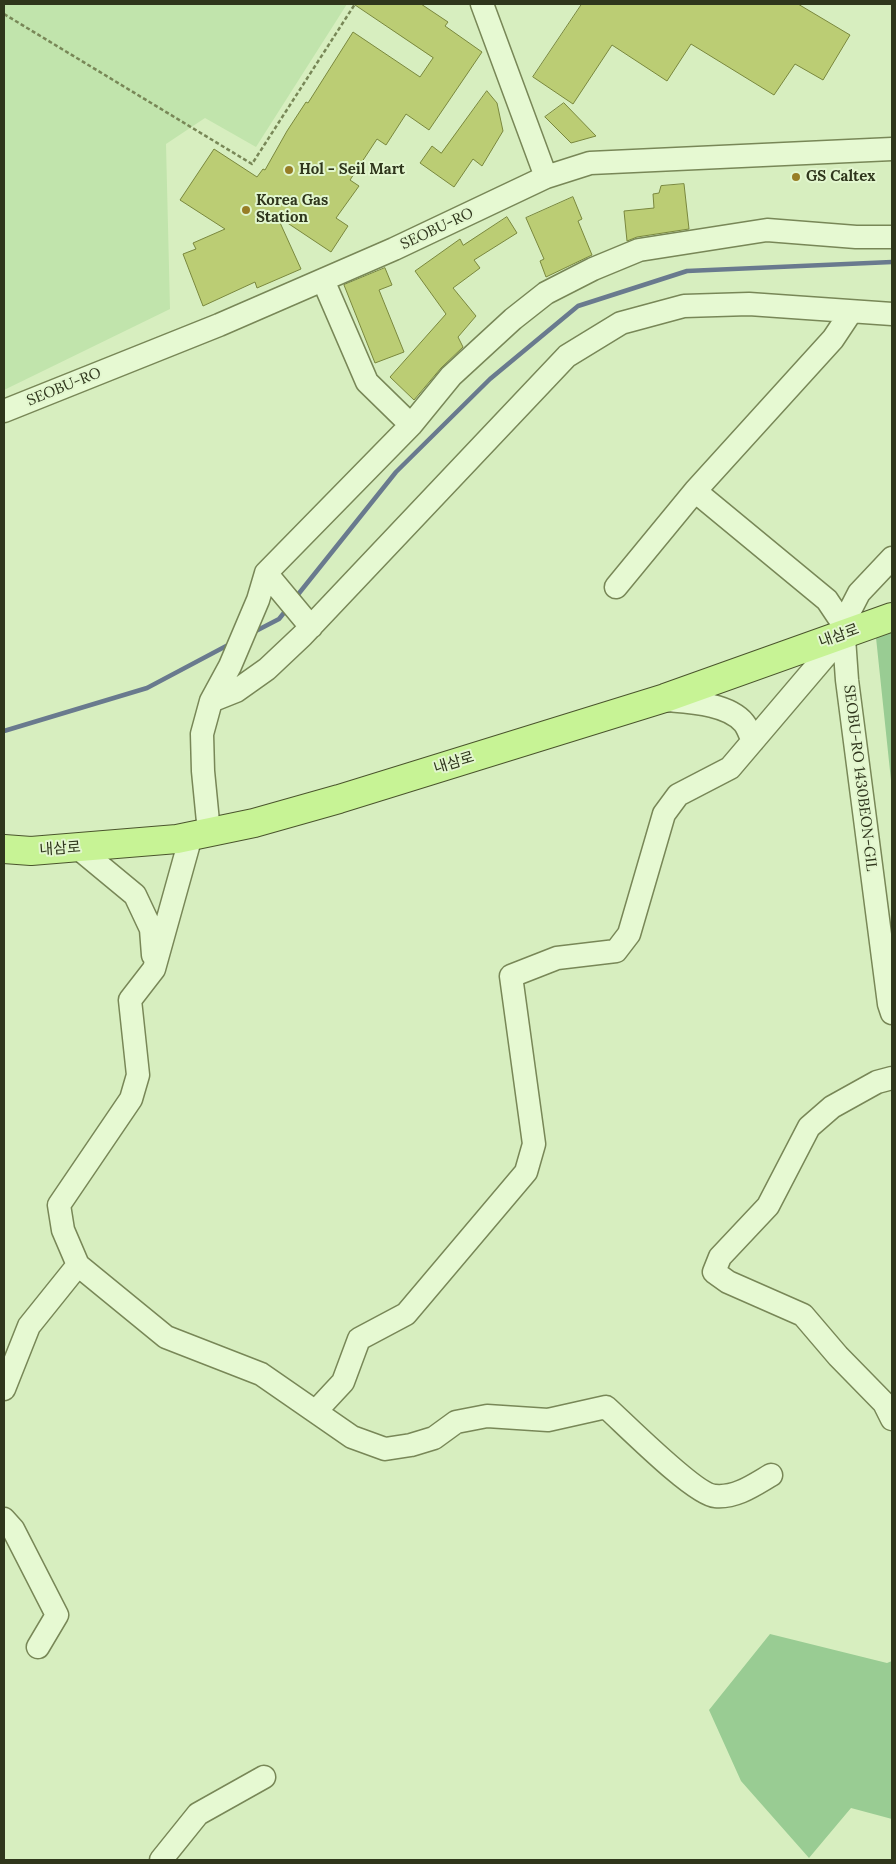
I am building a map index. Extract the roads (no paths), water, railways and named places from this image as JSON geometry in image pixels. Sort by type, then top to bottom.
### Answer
[{"type":"main road","name":"내삼로","points":[[4,849],[31,851],[77,848],[200,834],[254,823],[339,799],[661,699],[843,629],[892,617]]},
{"type":"street","points":[[482,4],[546,176]]},
{"type":"street","name":"SEOBU-RO","points":[[4,411],[219,325],[323,280],[394,249],[546,176],[590,163],[892,149]]},
{"type":"street","points":[[772,1475],[736,1495],[714,1497],[693,1486],[606,1407],[548,1420],[486,1416],[456,1422],[434,1438],[411,1445],[385,1449],[352,1437],[261,1374],[166,1337],[78,1265],[62,1230],[59,1206],[131,1099],[138,1075],[130,1000],[154,969],[200,834],[203,770],[202,734],[211,701],[230,666],[269,577],[411,425],[451,376],[512,319],[546,292],[593,269],[639,250],[766,230],[856,237],[892,237]]},
{"type":"street","points":[[323,280],[367,382],[411,425]]},
{"type":"street","points":[[211,701],[236,691],[268,669],[311,627],[567,356],[621,323],[684,306],[748,304],[892,314]]},
{"type":"street","points":[[616,587],[696,491],[833,339],[851,312]]},
{"type":"street","points":[[696,491],[827,600],[843,629]]},
{"type":"street","points":[[316,1411],[343,1382],[359,1339],[406,1314],[526,1172],[534,1144],[511,976],[558,958],[616,951],[629,934],[664,814],[678,795],[730,768],[843,629],[859,592],[892,558]]},
{"type":"street","points":[[269,577],[311,627]]},
{"type":"street","name":"SEOBU-RO 1430BEON-GIL","points":[[843,629],[847,680],[889,1004],[892,1013]]},
{"type":"street","points":[[661,699],[703,703],[733,714],[744,723],[753,741]]},
{"type":"street","points":[[77,848],[135,895],[151,929],[154,969]]},
{"type":"street","points":[[892,1078],[877,1082],[832,1107],[809,1127],[768,1206],[720,1257],[714,1272],[728,1282],[803,1315],[838,1356],[884,1403],[892,1419]]},
{"type":"street","points":[[4,1389],[29,1326],[78,1265]]},
{"type":"street","points":[[4,1519],[13,1529],[57,1615],[38,1646]]},
{"type":"street","points":[[161,1860],[198,1814],[264,1777]]},
{"type":"waterway","points":[[296,597],[396,472],[490,379],[578,306],[687,271],[892,262]]},
{"type":"waterway","points":[[252,633],[279,619],[287,609]]},
{"type":"waterway","points":[[4,731],[147,688],[230,644]]},
{"type":"place","name":"Hol - Seil Mart","points":[[289,170]]},
{"type":"place","name":"GS Caltex","points":[[796,177]]},
{"type":"place","name":"Korea Gas Station","points":[[246,210]]}]
